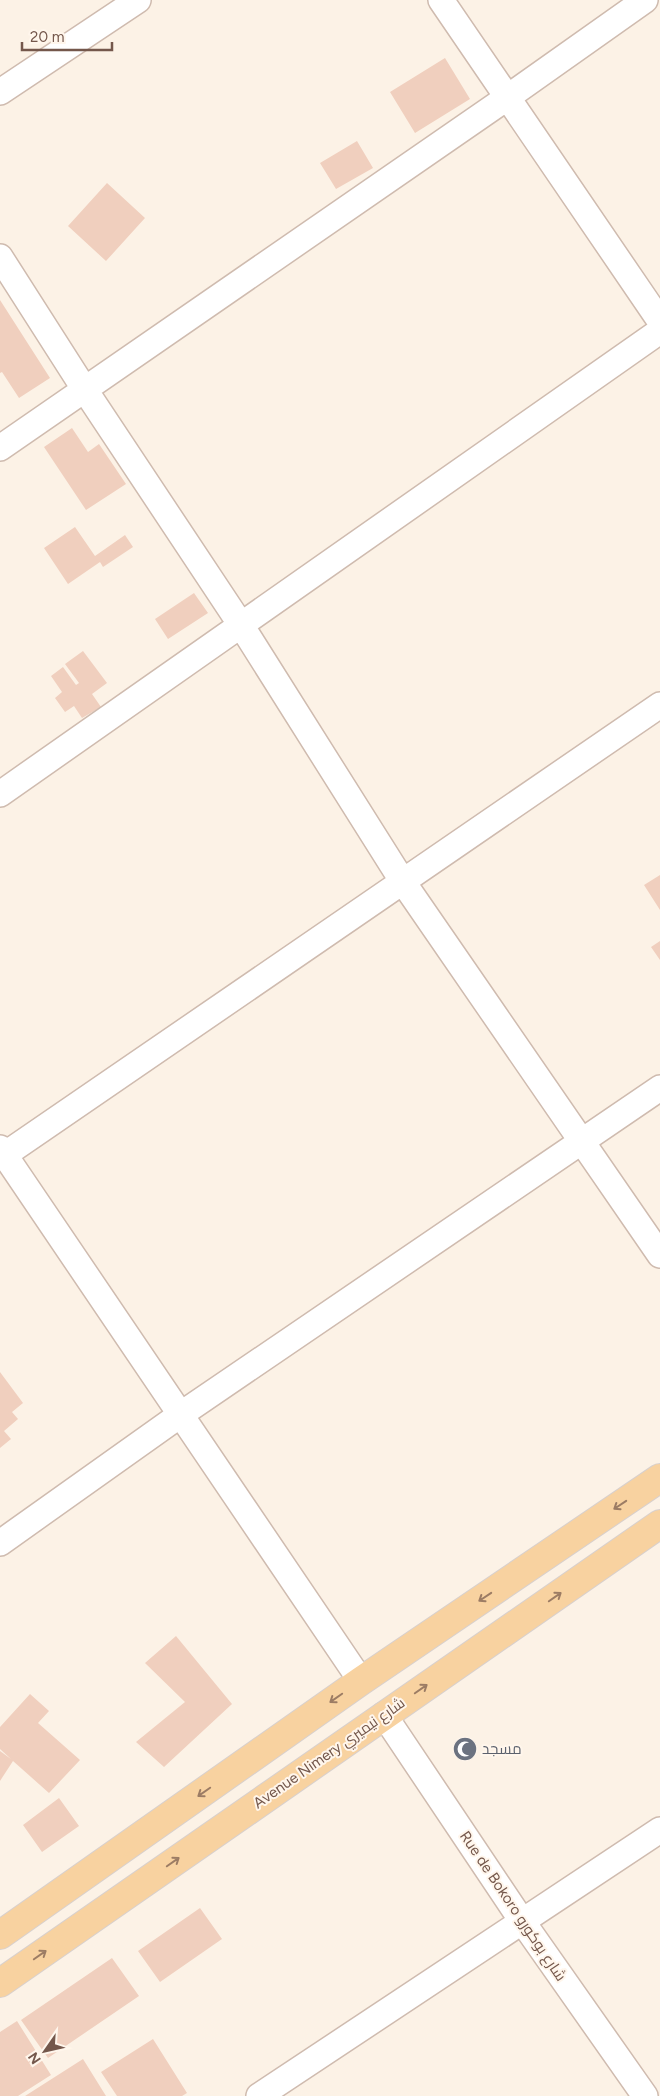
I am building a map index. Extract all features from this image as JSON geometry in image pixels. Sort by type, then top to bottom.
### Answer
[{"type":"main road","points":[[0,1935],[361,1681],[660,1478]]},
{"type":"main road","name":"Avenue Nimery شارع نيميري","points":[[0,1983],[660,1524]]},
{"type":"street","points":[[0,92],[138,0]]},
{"type":"street","points":[[441,0],[660,321]]},
{"type":"street","points":[[0,448],[508,97],[645,0]]},
{"type":"street","points":[[0,257],[84,390],[241,625],[403,882],[660,1255]]},
{"type":"street","points":[[0,794],[660,331]]},
{"type":"street","points":[[361,1681],[2,1153],[403,882],[660,705]]},
{"type":"street","points":[[0,1543],[180,1415],[660,1088]]},
{"type":"street","name":"Rue de Bokoro شارع بوكورو","points":[[384,1715],[522,1921],[645,2096]]},
{"type":"street","points":[[259,2096],[660,1830]]},
{"type":"building","points":[[445,58],[470,99],[415,133],[390,92]]},
{"type":"building","points":[[357,141],[373,168],[336,189],[320,163]]},
{"type":"building","points":[[107,183],[145,218],[106,261],[68,226]]},
{"type":"building","points":[[0,300],[50,378],[19,398],[2,372],[0,373]]},
{"type":"building","points":[[72,428],[88,452],[99,444],[126,484],[86,510],[44,447]]},
{"type":"building","points":[[75,527],[95,556],[125,535],[133,547],[103,567],[100,562],[68,584],[44,548]]},
{"type":"building","points":[[194,593],[208,613],[168,639],[155,619]]},
{"type":"building","points":[[83,651],[107,683],[92,694],[101,707],[82,718],[74,706],[65,712],[55,698],[62,692],[51,676],[63,667],[76,685],[79,683],[65,664]]},
{"type":"building","points":[[660,875],[660,910],[644,885]]},
{"type":"building","points":[[660,941],[660,960],[651,947]]},
{"type":"building","points":[[0,1372],[23,1403],[12,1412],[18,1419],[4,1431],[11,1439],[0,1448]]},
{"type":"building","points":[[176,1636],[232,1704],[164,1767],[136,1742],[185,1702],[145,1663]]},
{"type":"building","points":[[30,1694],[49,1711],[38,1723],[80,1760],[49,1793],[13,1761],[0,1781],[0,1751],[11,1759],[0,1749],[0,1727]]},
{"type":"building","points":[[59,1798],[79,1826],[42,1852],[23,1825]]},
{"type":"building","points":[[200,1908],[222,1939],[160,1982],[138,1951]]},
{"type":"building","points":[[112,1958],[139,1996],[48,2058],[21,2020]]},
{"type":"building","points":[[17,2021],[51,2075],[18,2096],[0,2096],[0,2032]]},
{"type":"building","points":[[153,2039],[187,2093],[182,2096],[117,2096],[101,2072]]},
{"type":"building","points":[[83,2059],[106,2096],[25,2096]]},
{"type":"place","name":"مسجد","points":[[465,1749]]}]
